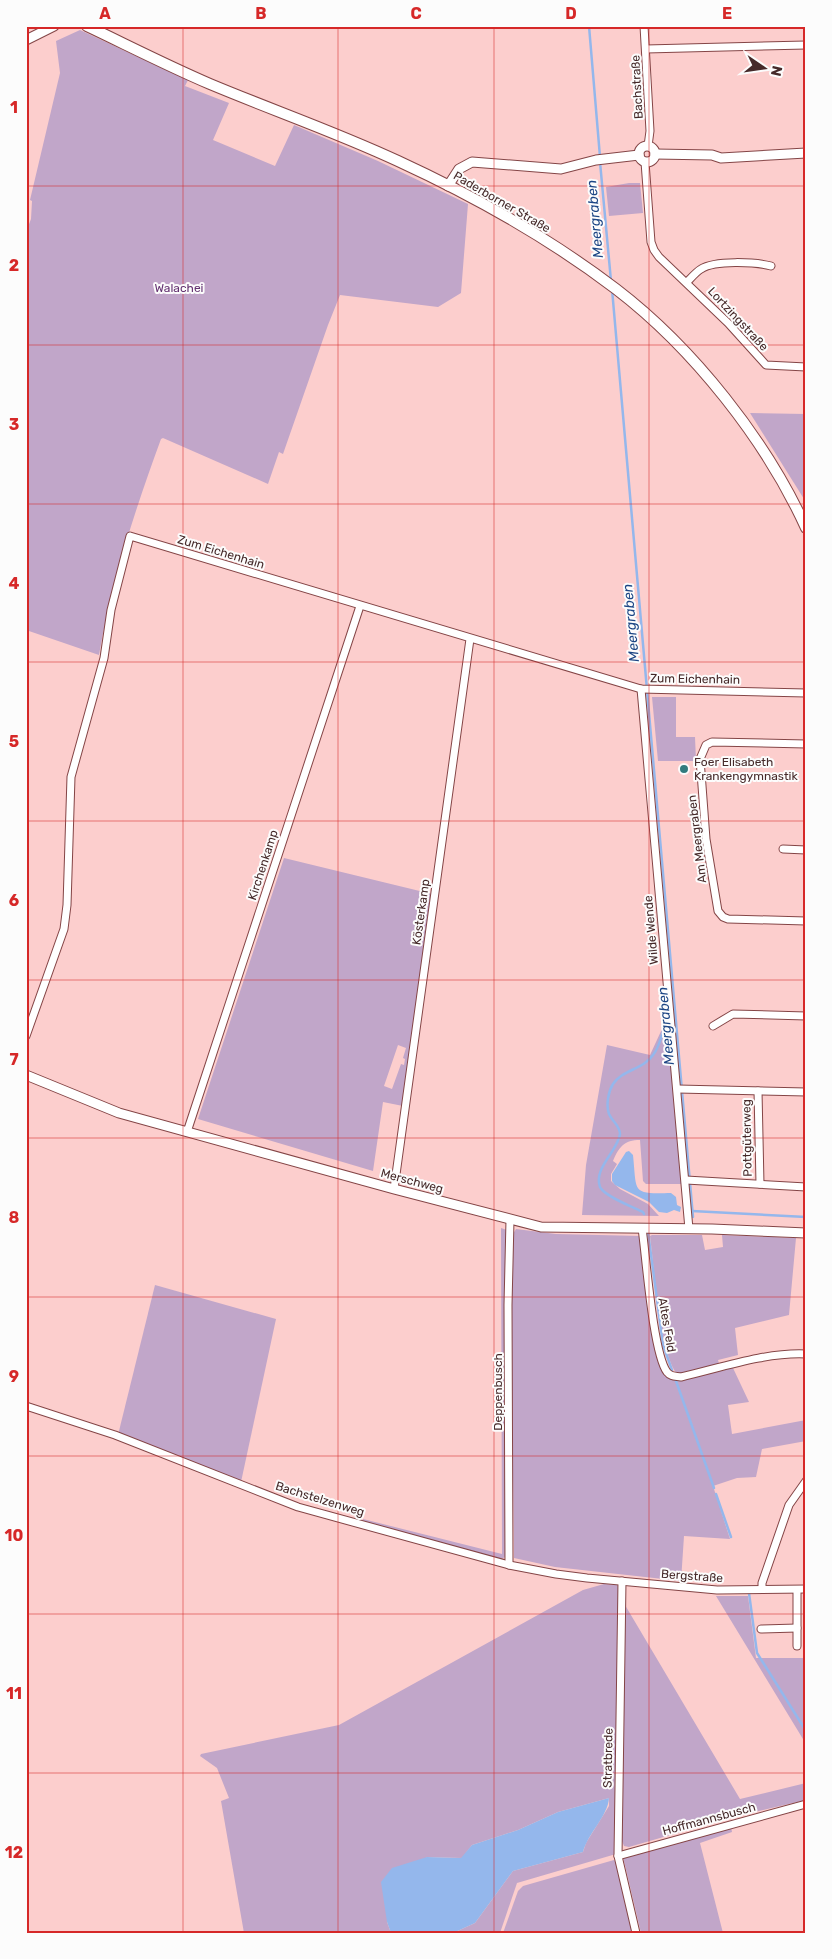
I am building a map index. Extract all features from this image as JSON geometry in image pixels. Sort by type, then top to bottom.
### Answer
[{"type":"main road","name":"Paderborner Straße","points":[[87,26],[208,83],[357,143],[448,186],[530,231],[607,282],[648,316],[682,349],[739,416],[770,463],[806,528]]},
{"type":"street","points":[[26,40],[54,26]]},
{"type":"street","name":"Bachstraße","points":[[644,26],[650,131],[648,146]]},
{"type":"street","points":[[646,49],[806,45]]},
{"type":"street","points":[[648,146],[653,149],[655,154],[653,160],[645,162],[641,160],[639,155],[641,149],[648,146]]},
{"type":"street","points":[[655,154],[712,155],[721,158],[806,153]]},
{"type":"street","points":[[448,186],[459,169],[472,162],[561,169],[600,160],[639,155]]},
{"type":"street","name":"Lortzingstraße","points":[[645,162],[651,242],[659,257],[728,323],[766,365],[806,367]]},
{"type":"street","points":[[686,282],[702,268],[712,265],[756,262],[771,266]]},
{"type":"street","name":"Zum Eichenhain","points":[[26,1036],[64,929],[68,905],[71,777],[104,658],[110,610],[130,536],[641,689],[806,693]]},
{"type":"street","name":"Kirchenkamp","points":[[187,1132],[360,606]]},
{"type":"street","name":"Kösterkamp","points":[[394,1189],[470,639]]},
{"type":"street","name":"Wilde Wende","points":[[641,689],[689,1229]]},
{"type":"street","name":"Am Meergraben","points":[[806,744],[712,742],[706,745],[700,759],[706,839],[718,911],[723,917],[728,919],[806,921]]},
{"type":"street","points":[[783,849],[806,850]]},
{"type":"street","points":[[713,1026],[733,1014],[806,1016]]},
{"type":"street","name":"Merschweg","points":[[26,1076],[119,1113],[394,1189],[541,1227],[806,1233]]},
{"type":"street","name":"Pottgüterweg","points":[[678,1089],[806,1092]]},
{"type":"street","name":"Pottgüterweg","points":[[758,1091],[760,1184]]},
{"type":"street","name":"Pottgüterweg","points":[[686,1180],[806,1186]]},
{"type":"street","name":"Deppenbusch","points":[[509,1565],[508,1305],[510,1220]]},
{"type":"street","name":"Altes Feld","points":[[642,1228],[658,1348],[666,1371],[671,1376],[681,1377],[759,1359],[806,1354]]},
{"type":"street","name":"Bachstelzenweg","points":[[26,1406],[115,1435],[298,1507],[509,1565],[587,1578]]},
{"type":"street","points":[[762,1589],[762,1584],[789,1505],[806,1481]]},
{"type":"street","name":"Bergstraße","points":[[587,1578],[717,1590],[806,1590]]},
{"type":"street","name":"Stratbrede","points":[[622,1581],[618,1856],[636,1933]]},
{"type":"street","points":[[797,1590],[797,1646]]},
{"type":"street","points":[[761,1629],[797,1628]]},
{"type":"street","name":"Hoffmannsbusch","points":[[618,1856],[806,1804]]},
{"type":"green space","name":"Walachei","points":[[80,30],[188,80],[185,86],[229,103],[213,140],[275,166],[294,125],[378,161],[468,204],[461,293],[438,307],[340,295],[283,454],[279,452],[268,484],[163,438],[161,439],[125,546],[104,627],[99,655],[26,630],[26,232],[31,219],[32,201],[30,200],[60,73],[56,41]]},
{"type":"green space","points":[[640,183],[643,213],[609,216],[606,187]]},
{"type":"green space","points":[[750,413],[806,414],[806,498],[804,499]]},
{"type":"green space","points":[[652,697],[676,697],[676,737],[695,737],[696,761],[658,761]]},
{"type":"green space","points":[[284,858],[432,894],[403,1106],[383,1102],[373,1171],[198,1119]],"holes":[[[398,1045],[406,1048],[403,1058],[405,1059],[404,1065],[401,1064],[392,1089],[384,1086]]]},
{"type":"green space","points":[[668,1016],[682,1184],[646,1184],[643,1181],[640,1140],[630,1141],[620,1148],[615,1156],[613,1161],[617,1164],[611,1174],[611,1181],[620,1189],[648,1204],[659,1216],[582,1215],[586,1165],[607,1045],[650,1055]]},
{"type":"green space","points":[[501,1228],[507,1230],[506,1553],[505,1557],[500,1560],[362,1522],[363,1519],[502,1554]]},
{"type":"green space","points":[[516,1229],[556,1234],[641,1236],[664,1373],[672,1380],[682,1380],[733,1368],[749,1402],[728,1405],[732,1434],[806,1420],[806,1441],[762,1449],[756,1477],[737,1478],[713,1486],[730,1539],[684,1536],[681,1581],[555,1567],[514,1558],[511,1305],[513,1234]]},
{"type":"green space","points":[[702,1235],[705,1250],[723,1247],[722,1235],[796,1238],[789,1315],[735,1328],[738,1355],[718,1360],[720,1367],[677,1374],[671,1364],[662,1329],[650,1236]]},
{"type":"green space","points":[[155,1285],[276,1319],[241,1482],[118,1435]]},
{"type":"green space","points":[[604,1584],[617,1585],[620,1588],[616,1854],[517,1883],[500,1933],[453,1933],[475,1923],[513,1871],[583,1852],[586,1843],[609,1806],[609,1798],[558,1812],[518,1830],[472,1845],[462,1858],[427,1857],[387,1922],[391,1933],[244,1933],[221,1801],[229,1798],[217,1768],[200,1756],[201,1754],[339,1725],[583,1590]]},
{"type":"green space","points":[[716,1596],[748,1596],[756,1658],[806,1658],[806,1744]]},
{"type":"green space","points":[[625,1605],[740,1799],[806,1783],[806,1800],[729,1818],[629,1847],[624,1846],[622,1841]]},
{"type":"green space","points":[[731,1827],[732,1832],[700,1843],[723,1933],[641,1933],[623,1857]]},
{"type":"green space","points":[[614,1860],[634,1933],[503,1933],[518,1891],[523,1886]]},
{"type":"water","points":[[629,1151],[633,1155],[636,1184],[639,1189],[649,1193],[671,1193],[676,1197],[677,1205],[681,1207],[680,1212],[674,1210],[667,1213],[659,1212],[649,1202],[615,1185],[612,1181],[612,1174],[626,1152]]},
{"type":"water","points":[[609,1798],[602,1818],[589,1838],[583,1852],[513,1871],[475,1923],[453,1933],[391,1933],[387,1922],[381,1882],[392,1868],[427,1857],[461,1858],[472,1845],[518,1830],[558,1812]]},
{"type":"waterway","name":"Meergraben","points":[[589,26],[600,157]]},
{"type":"waterway","name":"Meergraben","points":[[600,162],[611,281]]},
{"type":"waterway","name":"Meergraben","points":[[612,289],[693,1217]]},
{"type":"waterway","points":[[644,1214],[613,1198],[600,1187],[600,1173],[620,1134],[619,1128],[609,1114],[608,1099],[611,1087],[617,1079],[649,1060],[655,1052],[665,1027],[669,1024]]},
{"type":"waterway","points":[[692,1211],[806,1217]]},
{"type":"waterway","points":[[648,1232],[663,1345],[672,1370]]},
{"type":"waterway","points":[[676,1381],[714,1488]]},
{"type":"waterway","points":[[716,1494],[731,1537]]},
{"type":"waterway","points":[[749,1593],[757,1653],[806,1731]]},
{"type":"place","name":"Foer Elisabeth Krankengymnastik","points":[[684,769]]}]
